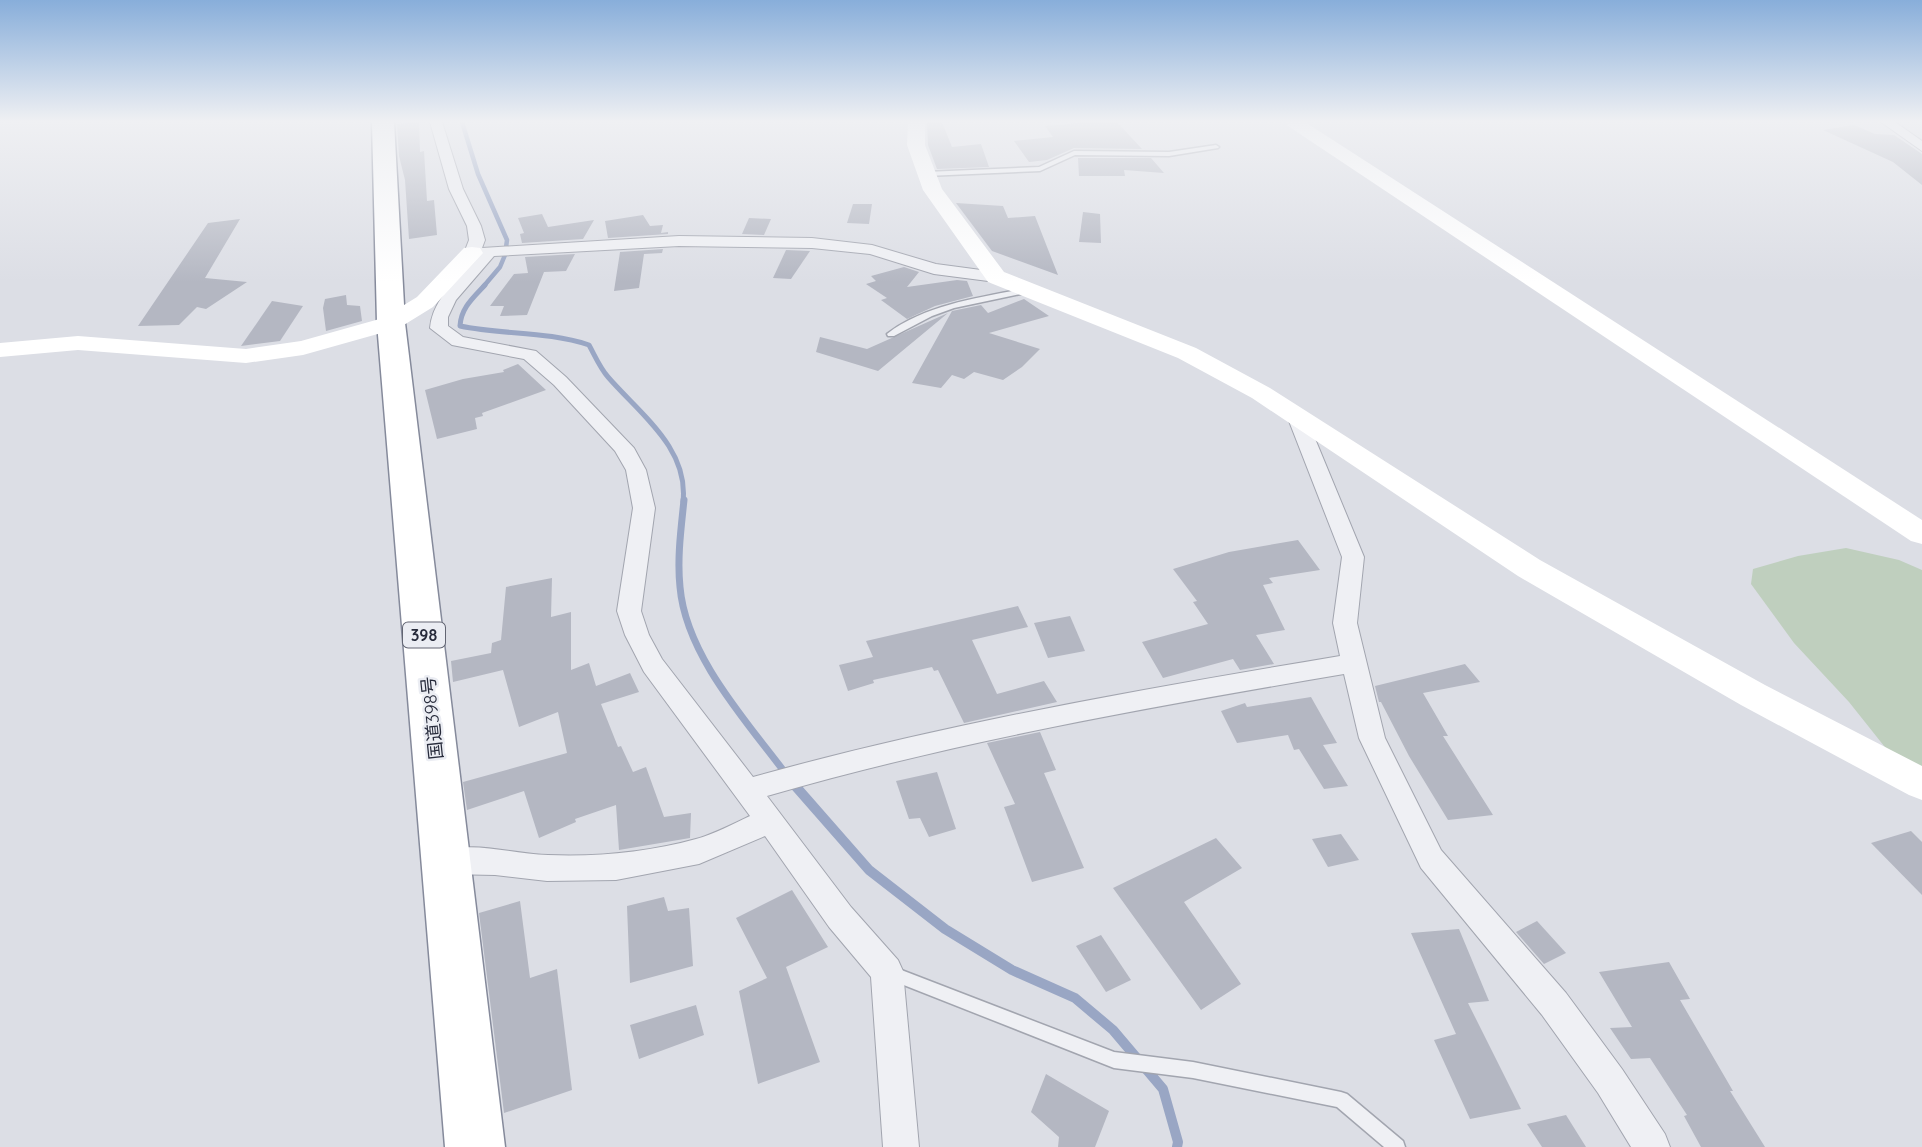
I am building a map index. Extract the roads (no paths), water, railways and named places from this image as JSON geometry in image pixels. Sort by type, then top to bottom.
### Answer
[{"type":"highway","name":"国道398号","points":[[385,176],[391,323],[475,1147]]},
{"type":"street","points":[[452,176],[474,226],[477,240],[486,253]]},
{"type":"street","points":[[927,176],[933,190],[996,276]]},
{"type":"street","points":[[1376,176],[1922,534]]},
{"type":"street","points":[[0,350],[78,343],[246,356],[303,348],[391,323],[425,302],[486,253],[519,250],[679,241],[812,243],[873,250],[934,269],[996,276],[1187,353],[1261,393],[1529,568],[1753,695],[1922,784]]},
{"type":"street","points":[[486,253],[479,269],[443,304],[438,316],[439,328],[448,336],[474,345],[530,355],[560,381],[624,448],[636,470],[644,508],[629,611],[637,635],[653,665],[758,787],[770,821],[840,917],[887,971],[901,1147]]},
{"type":"street","points":[[1297,416],[1353,557],[1345,623],[1372,738],[1431,859],[1553,1004],[1610,1081],[1652,1147]]},
{"type":"street","points":[[758,787],[808,771],[1090,708],[1354,663]]},
{"type":"street","points":[[447,861],[495,862],[547,868],[616,867],[699,851],[770,821]]},
{"type":"lane","points":[[891,334],[952,306],[1028,289]]},
{"type":"lane","points":[[887,971],[1114,1060],[1172,1068],[1341,1100],[1397,1147]]},
{"type":"waterway","points":[[479,176],[507,240],[500,267],[483,287]]},
{"type":"waterway","points":[[485,285],[465,309],[460,326],[557,337],[589,345],[605,373],[660,433],[670,448],[683,483],[683,502]]},
{"type":"waterway","points":[[684,500],[679,576],[685,613],[694,640],[723,690],[792,782]]},
{"type":"waterway","points":[[791,781],[869,870],[945,929],[1012,970],[1075,998],[1113,1030],[1163,1089],[1178,1142],[1177,1147]]}]
